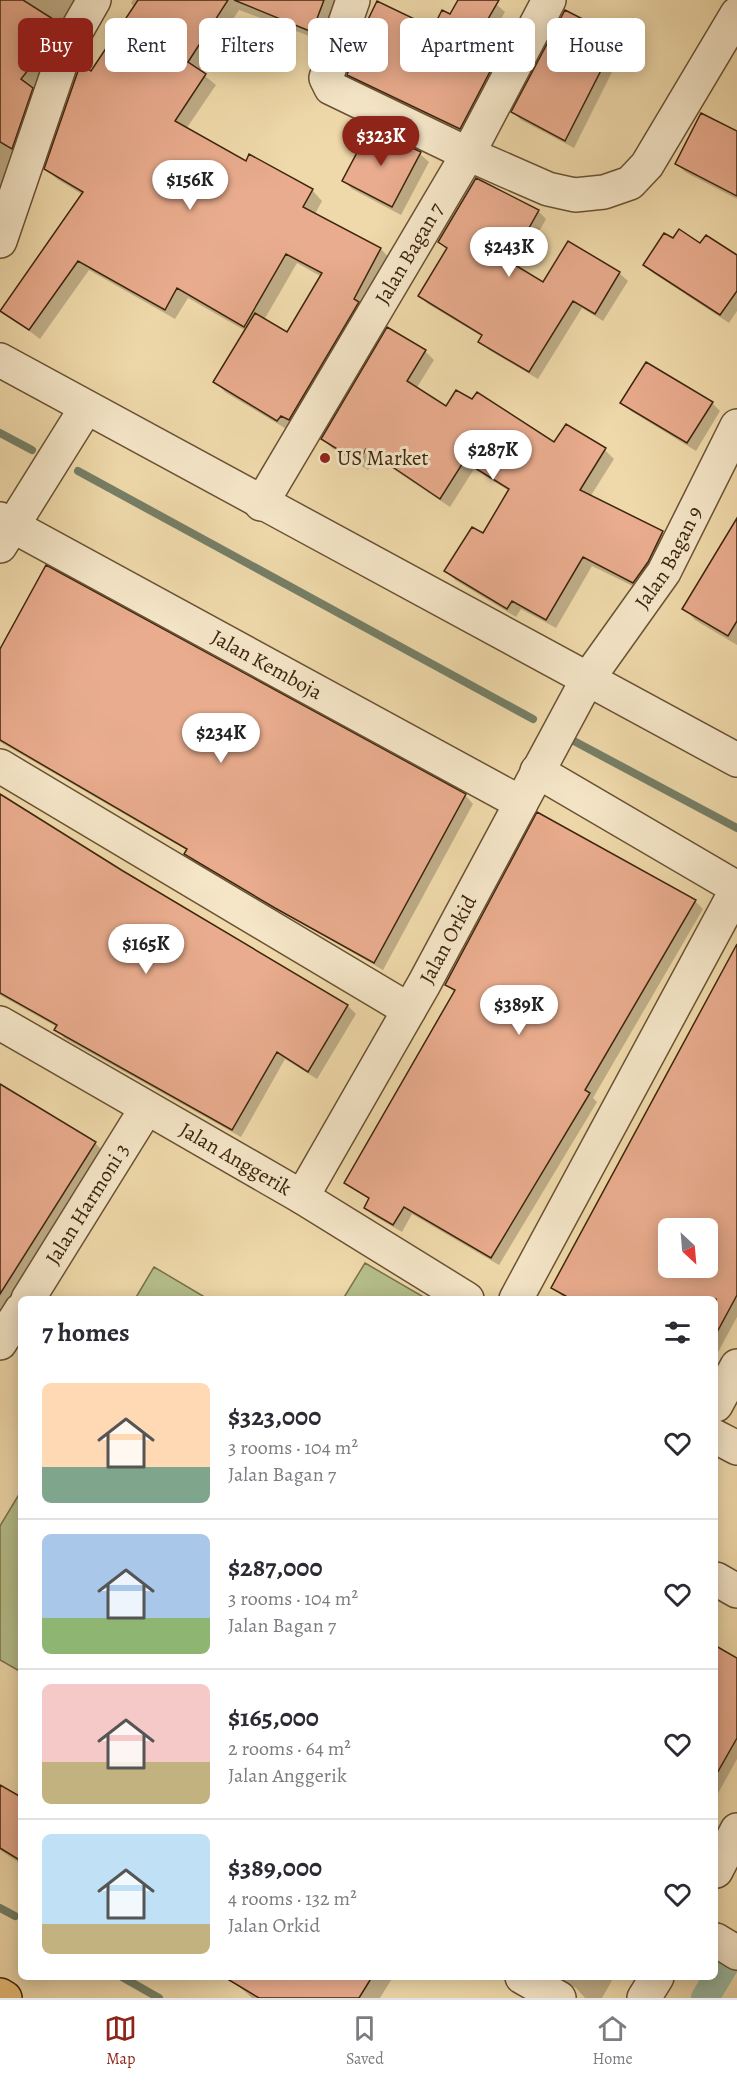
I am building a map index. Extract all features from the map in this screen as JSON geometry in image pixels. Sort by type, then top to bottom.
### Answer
[{"type":"street","points":[[0,241],[65,51],[94,0]]},
{"type":"street","points":[[353,0],[326,78],[332,88],[468,154],[548,189],[575,195],[604,192],[630,183],[647,165],[737,14]]},
{"type":"street","name":"Jalan Bagan 7","points":[[261,504],[468,154],[549,0]]},
{"type":"street","points":[[0,360],[261,504],[737,760]]},
{"type":"street","points":[[4,530],[86,408]]},
{"type":"street","name":"Jalan Bagan 9","points":[[587,680],[664,572],[737,426]]},
{"type":"street","name":"Jalan Kemboja","points":[[4,530],[521,803]]},
{"type":"street","name":"Jalan Orkid","points":[[302,1197],[409,1010],[587,680]]},
{"type":"street","points":[[0,766],[409,1010]]},
{"type":"street","points":[[518,1296],[737,888],[537,771]]},
{"type":"street","name":"Jalan Anggerik","points":[[0,1023],[302,1197],[462,1296]]},
{"type":"street","name":"Jalan Harmoni 3","points":[[30,1296],[146,1109]]},
{"type":"street","points":[[0,1343],[18,1315]]},
{"type":"street","points":[[718,1401],[737,1366]]},
{"type":"street","points":[[718,1438],[737,1448]]},
{"type":"street","points":[[718,1581],[737,1591]]},
{"type":"street","points":[[718,1867],[737,1830]]},
{"type":"street","points":[[718,1941],[737,1953]]},
{"type":"street","points":[[527,1980],[559,1998]]},
{"type":"street","points":[[644,1998],[655,1980]]},
{"type":"green space","points":[[365,1263],[422,1296],[345,1296]]},
{"type":"green space","points":[[154,1267],[203,1296],[137,1296]]},
{"type":"green space","points":[[18,1496],[18,1670],[0,1660],[0,1526]]},
{"type":"building","points":[[0,0],[23,0],[51,18],[18,18],[18,72],[27,72],[21,79],[33,88],[12,149],[0,142]]},
{"type":"building","points":[[138,0],[228,0],[216,18],[199,18],[199,45],[188,62],[199,69],[199,72],[206,74],[175,121],[246,161],[249,154],[313,189],[303,207],[381,248],[354,299],[359,302],[289,420],[281,416],[277,421],[213,382],[255,313],[287,332],[322,273],[286,254],[244,327],[177,288],[165,310],[78,261],[29,330],[0,311],[83,192],[44,169],[78,72],[93,72],[93,68],[105,50],[105,72],[187,72],[187,18],[126,18]]},
{"type":"building","points":[[234,0],[324,0],[317,18],[308,18],[308,30],[296,25],[296,18],[278,18]]},
{"type":"building","points":[[458,0],[499,0],[489,18],[438,18],[442,10],[450,14]]},
{"type":"building","points":[[377,1],[412,18],[400,18],[400,72],[490,72],[460,129],[347,75],[348,72],[388,72],[388,18],[369,18]]},
{"type":"building","points":[[565,10],[581,18],[561,18]]},
{"type":"building","points":[[547,44],[547,72],[600,72],[565,141],[511,112],[532,72],[535,72],[535,67]]},
{"type":"building","points":[[701,113],[737,131],[737,196],[675,164]]},
{"type":"building","points":[[370,128],[421,152],[392,207],[342,181]]},
{"type":"building","points":[[476,178],[539,210],[510,262],[543,282],[568,241],[620,272],[595,314],[573,301],[529,372],[478,342],[482,335],[418,296],[447,248],[438,242]]},
{"type":"building","points":[[679,229],[700,243],[706,235],[737,255],[737,291],[720,315],[643,265],[664,233],[673,238]]},
{"type":"building","points":[[387,327],[426,350],[407,381],[446,406],[456,390],[472,399],[477,392],[554,442],[566,424],[606,448],[580,490],[663,531],[648,562],[633,583],[583,557],[546,620],[512,601],[507,609],[444,571],[472,527],[483,533],[509,489],[464,461],[440,499],[366,449],[358,462],[321,439]]},
{"type":"building","points":[[646,362],[713,402],[687,443],[620,403]]},
{"type":"building","points":[[737,518],[737,621],[728,636],[682,609]]},
{"type":"building","points":[[46,565],[466,794],[374,963],[184,854],[187,849],[0,740],[0,649]]},
{"type":"building","points":[[0,794],[123,871],[348,1005],[308,1072],[277,1052],[232,1130],[54,1030],[57,1025],[0,993]]},
{"type":"building","points":[[537,812],[696,900],[585,1090],[590,1093],[491,1258],[404,1207],[393,1225],[364,1208],[369,1198],[344,1183],[455,990],[445,985]]},
{"type":"building","points":[[737,944],[737,1295],[718,1330],[718,1296],[566,1296],[551,1288]]},
{"type":"building","points":[[0,1084],[96,1142],[0,1294]]},
{"type":"building","points":[[718,1647],[737,1658],[737,1738],[718,1771]]},
{"type":"building","points":[[0,1785],[18,1795],[18,1859],[0,1848]]},
{"type":"building","points":[[229,1980],[370,1980],[359,1998],[259,1998]]},
{"type":"waterway","points":[[0,433],[32,450]]},
{"type":"waterway","points":[[78,471],[533,719]]},
{"type":"waterway","points":[[572,740],[737,828]]},
{"type":"waterway","points":[[0,1908],[15,1916]]},
{"type":"waterway","points":[[718,1976],[737,1945]]},
{"type":"waterway","points":[[127,1980],[159,1998]]},
{"type":"waterway","points":[[705,1998],[716,1980]]},
{"type":"place","name":"US Market","points":[[325,458]]}]
